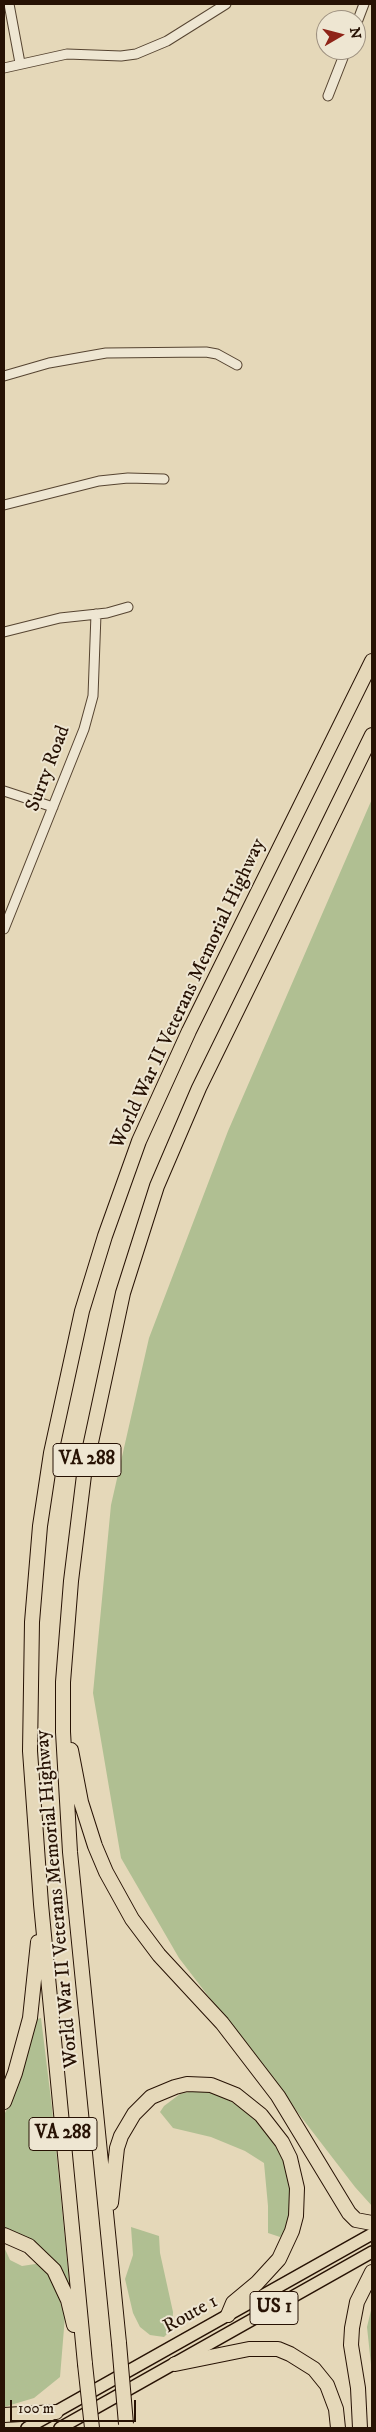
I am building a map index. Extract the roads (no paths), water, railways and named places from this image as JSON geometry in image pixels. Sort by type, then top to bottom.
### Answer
[{"type":"highway","name":"World War II Veterans Memorial Highway","points":[[92,2428],[41,1904],[30,1751],[32,1622],[40,1526],[52,1453],[80,1320],[121,1188],[154,1107],[208,993],[372,662]]},
{"type":"highway","name":"World War II Veterans Memorial Highway","points":[[126,2426],[70,1852],[63,1732],[63,1682],[71,1581],[84,1475],[100,1392],[132,1262],[157,1186],[199,1088],[372,734]]},
{"type":"highway","points":[[63,1732],[71,1748],[77,1786],[95,1846],[106,1872],[132,1919],[160,1955],[222,2023],[278,2096],[349,2213],[356,2220],[372,2223]]},
{"type":"highway","points":[[4,2102],[18,2064],[30,2018],[41,1904]]},
{"type":"highway","points":[[108,2239],[118,2148],[127,2124],[134,2114],[151,2097],[162,2091],[187,2084],[211,2085],[236,2095],[261,2115],[282,2142],[294,2173],[298,2201],[292,2231],[278,2259],[257,2283],[233,2304],[228,2315]]},
{"type":"highway","points":[[4,2235],[29,2246],[54,2270],[68,2300],[74,2326],[84,2346]]},
{"type":"highway","points":[[360,2428],[358,2388],[351,2345],[352,2328],[357,2302],[372,2272]]},
{"type":"highway","points":[[175,2364],[249,2348],[278,2349],[314,2369],[327,2385],[336,2409],[338,2428]]},
{"type":"highway","points":[[4,2415],[56,2412]]},
{"type":"main road","name":"Route 1","points":[[28,2428],[372,2234]]},
{"type":"main road","name":"Route 1","points":[[60,2428],[372,2252]]},
{"type":"street","points":[[9,4],[20,63]]},
{"type":"street","points":[[4,68],[67,54],[121,56],[136,54],[168,41],[226,4]]},
{"type":"street","points":[[328,96],[342,60]]},
{"type":"street","points":[[4,376],[50,363],[106,353],[206,352],[217,354],[238,365]]},
{"type":"street","points":[[4,505],[99,481],[128,478],[164,479]]},
{"type":"street","points":[[4,632],[60,618],[96,614],[128,607]]},
{"type":"street","name":"Surry Road","points":[[4,929],[84,729],[93,696],[96,614]]},
{"type":"street","points":[[4,791],[53,807]]}]
